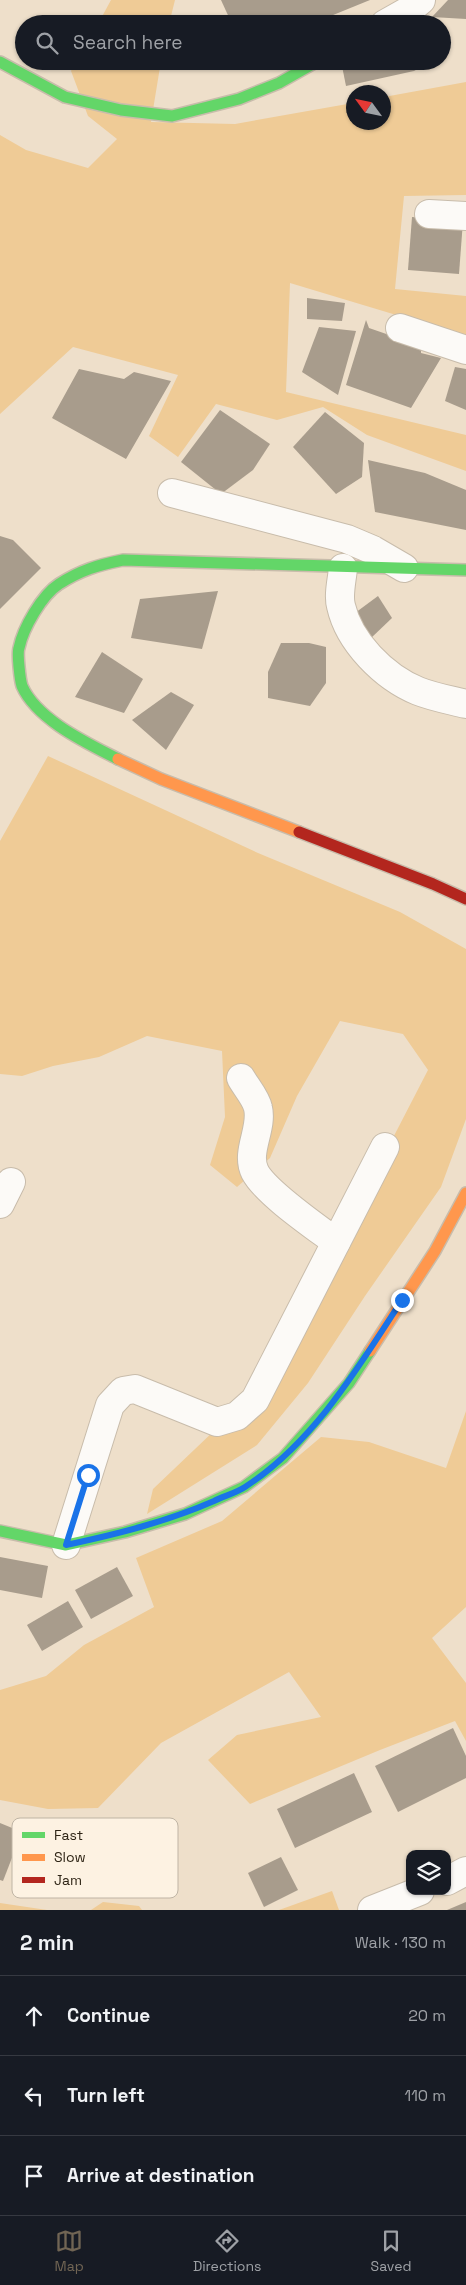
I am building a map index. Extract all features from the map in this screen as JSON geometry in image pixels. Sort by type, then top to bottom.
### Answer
[{"type":"street","points":[[401,15],[421,0]]},
{"type":"street","points":[[0,62],[65,97],[121,110],[172,116],[239,98],[279,83],[302,70]]},
{"type":"street","points":[[429,214],[466,216]]},
{"type":"street","points":[[400,328],[466,350]]},
{"type":"street","points":[[172,493],[347,539],[374,550],[404,568]]},
{"type":"street","points":[[466,570],[343,568],[123,560],[92,566],[57,585],[33,613],[18,649],[22,685],[39,709],[80,740],[143,770],[433,884],[466,899]]},
{"type":"street","points":[[343,568],[340,605],[350,633],[356,640],[380,666],[397,680],[418,692],[466,704]]},
{"type":"street","points":[[241,1078],[258,1106],[259,1127],[252,1150],[254,1171],[286,1203],[336,1242]]},
{"type":"street","points":[[66,1545],[110,1405],[123,1391],[135,1389],[217,1422],[236,1416],[255,1400],[386,1147]]},
{"type":"street","points":[[0,1531],[66,1545],[125,1532],[185,1514],[244,1487],[283,1458],[349,1383],[435,1251],[466,1193]]},
{"type":"street","points":[[451,1879],[466,1871]]},
{"type":"street","points":[[372,1910],[410,1895]]},
{"type":"shaded area","points":[[111,0],[175,0],[171,15],[103,15]]},
{"type":"shaded area","points":[[72,70],[160,70],[151,122],[235,124],[346,104],[346,130],[391,130],[391,96],[466,82],[466,195],[404,196],[395,289],[466,296],[466,336],[290,283],[286,392],[466,435],[466,471],[367,435],[323,407],[277,420],[216,404],[178,457],[149,436],[178,375],[73,347],[0,414],[0,135],[26,150],[88,168],[117,139],[88,116]]},
{"type":"shaded area","points":[[48,756],[258,853],[400,912],[466,949],[466,1119],[441,1187],[365,1296],[308,1383],[257,1445],[147,1514],[153,1489],[216,1429],[287,1343],[428,1070],[403,1034],[340,1021],[297,1096],[270,1158],[237,1187],[210,1165],[225,1117],[222,1051],[147,1036],[99,1057],[53,1066],[22,1076],[0,1074],[0,841]]},
{"type":"shaded area","points":[[466,1411],[466,1607],[432,1638],[466,1683],[466,1741],[455,1721],[250,1804],[208,1760],[237,1735],[321,1717],[289,1672],[161,1743],[98,1808],[48,1809],[0,1800],[0,1690],[46,1676],[84,1645],[154,1607],[136,1558],[222,1521],[321,1437],[369,1442],[446,1468]]},
{"type":"shaded area","points":[[332,1891],[339,1910],[279,1910]]},
{"type":"shaded area","points":[[103,1902],[139,1906],[142,1910],[91,1910]]},
{"type":"shaded area","points":[[0,1903],[47,1910],[0,1910]]},
{"type":"building","points":[[221,0],[370,0],[333,15],[228,15]]},
{"type":"building","points":[[448,0],[466,0],[466,19],[451,18],[451,15],[434,15]]},
{"type":"building","points":[[343,70],[416,70],[346,86]]},
{"type":"building","points":[[412,217],[463,221],[459,274],[408,270]]},
{"type":"building","points":[[307,298],[345,303],[342,321],[307,319]]},
{"type":"building","points":[[366,320],[369,328],[421,346],[421,353],[441,358],[411,408],[346,385]]},
{"type":"building","points":[[319,327],[356,331],[338,395],[302,372]]},
{"type":"building","points":[[455,367],[466,369],[466,410],[445,401]]},
{"type":"building","points":[[79,369],[124,379],[134,372],[171,381],[126,459],[52,418]]},
{"type":"building","points":[[220,410],[270,444],[253,470],[221,494],[181,462]]},
{"type":"building","points":[[325,412],[364,443],[362,477],[336,494],[293,447]]},
{"type":"building","points":[[368,460],[425,473],[466,490],[466,530],[375,512]]},
{"type":"building","points":[[0,536],[13,540],[41,568],[0,609]]},
{"type":"building","points":[[218,591],[202,649],[131,638],[140,599]]},
{"type":"building","points":[[378,596],[392,618],[370,639],[355,613]]},
{"type":"building","points":[[281,643],[309,643],[326,647],[326,683],[310,706],[268,698],[268,672]]},
{"type":"building","points":[[102,652],[143,679],[124,713],[75,697]]},
{"type":"building","points":[[171,692],[194,705],[166,750],[132,720]]},
{"type":"building","points":[[0,1557],[48,1566],[42,1598],[0,1590]]},
{"type":"building","points":[[117,1567],[133,1596],[91,1619],[75,1590]]},
{"type":"building","points":[[68,1601],[83,1627],[42,1651],[27,1625]]},
{"type":"building","points":[[453,1728],[466,1756],[466,1778],[398,1812],[375,1766]]},
{"type":"building","points":[[354,1773],[372,1812],[295,1848],[277,1809]]},
{"type":"building","points":[[0,1823],[12,1828],[12,1858],[3,1881],[0,1880]]},
{"type":"building","points":[[281,1857],[298,1890],[264,1907],[248,1873]]},
{"type":"building","points":[[466,1902],[466,1910],[447,1910]]},
{"type":"traffic: fast","points":[[0,62],[65,97],[121,110],[172,116],[239,99],[279,83],[302,70]]},
{"type":"traffic: fast","points":[[118,759],[78,738],[51,720],[29,698],[22,686],[18,651],[21,640],[34,613],[46,596],[67,579],[90,569],[123,560],[466,570]]},
{"type":"traffic: fast","points":[[0,1531],[66,1545],[125,1532],[185,1514],[244,1487],[283,1458],[349,1383],[370,1351]]},
{"type":"traffic: slow","points":[[118,759],[161,779],[299,832]]},
{"type":"traffic: slow","points":[[370,1351],[435,1251],[466,1193]]},
{"type":"traffic: jam","points":[[299,832],[433,884],[466,899]]},
{"type":"route","points":[[88,1475],[66,1545],[125,1532],[185,1514],[244,1487],[283,1458],[325,1412],[349,1383],[402,1300]]}]
